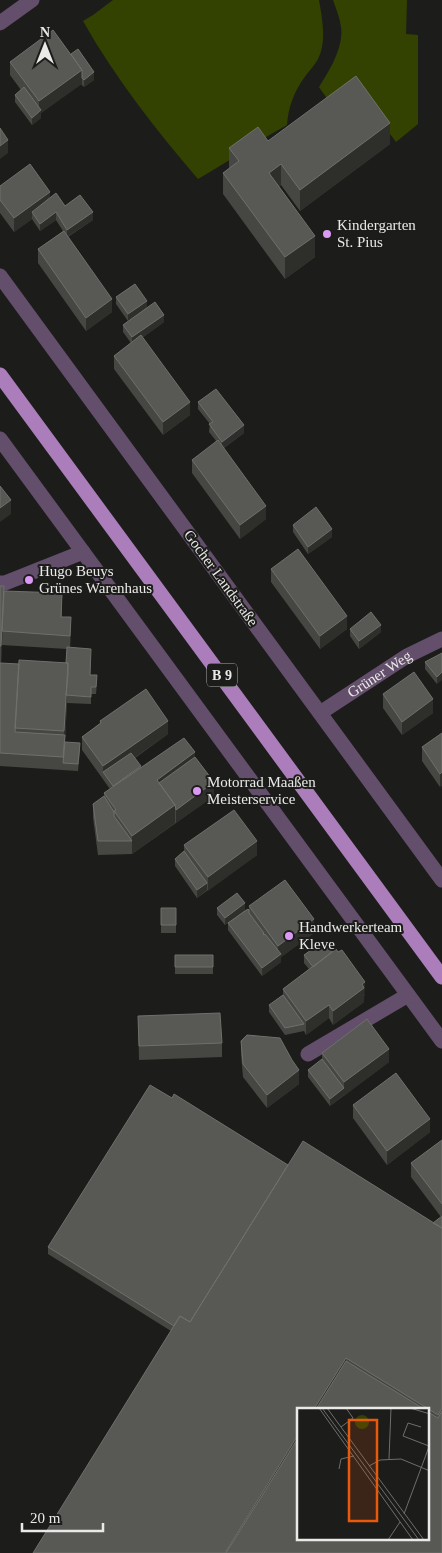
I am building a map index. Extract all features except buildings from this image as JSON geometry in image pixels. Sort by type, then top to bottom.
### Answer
[{"type":"main road","name":"B 9","points":[[0,375],[442,977]]},
{"type":"street","points":[[0,23],[32,0]]},
{"type":"street","name":"Gocher Landstraße","points":[[0,276],[442,880]]},
{"type":"street","points":[[0,439],[442,1041]]},
{"type":"street","points":[[0,583],[5,583],[83,552]]},
{"type":"street","name":"Grüner Weg","points":[[320,712],[407,656],[442,639]]},
{"type":"street","points":[[308,1054],[408,995]]},
{"type":"green space","points":[[113,0],[319,0],[323,30],[321,52],[294,95],[287,125],[198,179],[137,103],[95,42],[83,21]]},
{"type":"green space","points":[[333,0],[407,0],[406,34],[418,35],[418,124],[396,142],[359,92],[335,110],[319,87],[335,58],[340,43],[340,24]]},
{"type":"place","name":"Kindergarten St. Pius","points":[[327,234]]},
{"type":"place","name":"Hugo Beuys Grünes Warenhaus","points":[[29,580]]},
{"type":"place","name":"Motorrad Maaßen Meisterservice","points":[[197,791]]},
{"type":"place","name":"Handwerkerteam Kleve","points":[[289,936]]}]
